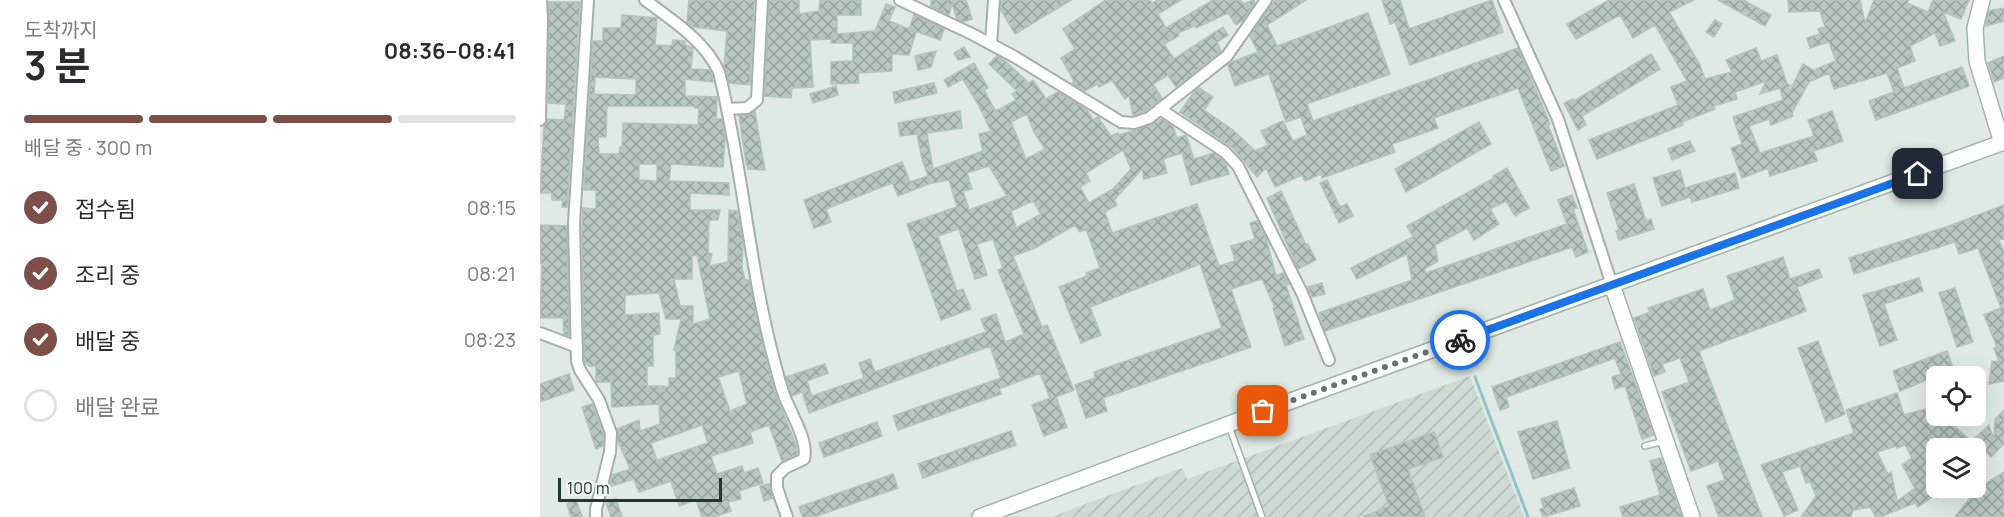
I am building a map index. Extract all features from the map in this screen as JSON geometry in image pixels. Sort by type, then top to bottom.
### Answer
[{"type":"main road","points":[[980,517],[2003,142],[1977,61],[1975,28],[1982,0]]},
{"type":"main road","points":[[1612,285],[1692,517]]},
{"type":"street","points":[[540,120],[541,0]]},
{"type":"street","points":[[588,0],[574,223],[577,361],[598,400],[611,433],[610,452],[596,517]]},
{"type":"street","points":[[645,0],[682,29],[711,57],[719,72],[744,199],[758,296],[784,395],[797,424],[805,453],[804,459],[784,468],[777,476],[777,488],[787,517]]},
{"type":"street","points":[[727,109],[747,108],[757,100],[762,0]]},
{"type":"street","points":[[900,0],[991,44],[1121,122],[1134,123],[1149,118],[1227,56],[1266,0]]},
{"type":"street","points":[[991,44],[994,0]]},
{"type":"street","points":[[1504,0],[1558,119],[1612,285]]},
{"type":"street","points":[[1160,110],[1225,152],[1247,179],[1302,292],[1329,360]]},
{"type":"street","points":[[540,333],[577,347]]},
{"type":"lane","points":[[1228,425],[1262,517]]},
{"type":"lane","points":[[1645,446],[1665,440]]},
{"type":"shaded area","points":[[1470,376],[1524,517],[1051,517],[1182,468],[1187,479]]},
{"type":"building","points":[[689,0],[754,0],[750,85],[729,83],[724,66],[727,31],[693,27],[687,22]]},
{"type":"building","points":[[769,0],[799,0],[799,14],[819,11],[820,0],[861,0],[861,15],[837,15],[837,34],[875,31],[886,4],[895,7],[889,21],[909,29],[914,15],[944,29],[940,40],[910,29],[916,32],[909,55],[892,54],[892,71],[858,73],[859,83],[831,84],[831,62],[853,61],[853,43],[831,43],[831,39],[810,40],[813,87],[792,88],[791,98],[765,96]]},
{"type":"building","points":[[931,0],[966,0],[972,19],[963,22],[957,19],[952,4],[949,15],[931,6]]},
{"type":"building","points":[[1004,0],[1071,0],[1015,34],[1001,10],[1001,2]]},
{"type":"building","points":[[1106,0],[1150,0],[1152,3],[1158,0],[1181,0],[1158,14],[1166,28],[1213,0],[1241,0],[1243,4],[1254,0],[1255,3],[1243,20],[1236,25],[1228,13],[1196,28],[1194,26],[1178,33],[1179,36],[1164,44],[1174,59],[1223,27],[1228,35],[1217,42],[1221,51],[1176,87],[1168,75],[1153,84],[1162,98],[1145,111],[1133,115],[1129,96],[1125,99],[1112,80],[1099,87],[1097,84],[1085,91],[1072,83],[1074,81],[1061,58],[1075,49],[1063,29]]},
{"type":"building","points":[[1275,0],[1306,0],[1267,25],[1277,46],[1368,13],[1390,74],[1307,104],[1313,121],[1518,48],[1550,124],[1548,125],[1564,166],[1551,171],[1518,88],[1434,118],[1438,128],[1392,144],[1395,152],[1322,178],[1321,174],[1305,181],[1302,175],[1275,187],[1266,168],[1257,177],[1233,148],[1180,112],[1199,88],[1213,97],[1204,110],[1233,130],[1255,151],[1268,145],[1261,131],[1283,121],[1293,141],[1307,135],[1301,117],[1286,122],[1269,74],[1235,86],[1228,65],[1258,52],[1250,36]]},
{"type":"building","points":[[1382,0],[1400,0],[1409,29],[1492,0],[1503,32],[1410,65],[1395,22],[1390,24]]},
{"type":"building","points":[[1609,0],[1694,0],[1669,12],[1700,65],[1705,79],[1732,72],[1726,60],[1756,48],[1761,61],[1777,55],[1787,83],[1791,86],[1788,86],[1790,91],[1803,64],[1817,72],[1816,69],[1836,61],[1829,42],[1810,48],[1807,38],[1820,34],[1818,29],[1825,27],[1820,11],[1789,12],[1788,0],[1860,0],[1865,23],[1874,0],[1909,0],[1907,3],[1928,12],[1933,0],[1969,0],[1961,19],[1943,12],[1955,41],[1940,46],[1935,33],[1910,46],[1915,61],[1897,68],[1904,88],[1962,67],[1969,86],[1876,120],[1869,101],[1894,92],[1887,73],[1834,89],[1829,73],[1809,82],[1792,113],[1793,116],[1771,125],[1769,119],[1749,126],[1760,153],[1814,136],[1808,120],[1832,111],[1843,141],[1814,151],[1817,161],[1770,176],[1768,168],[1742,178],[1731,148],[1742,144],[1733,117],[1783,100],[1780,88],[1760,94],[1766,81],[1735,92],[1737,99],[1714,106],[1715,109],[1682,122],[1683,125],[1597,159],[1589,140],[1678,105],[1671,87],[1687,81],[1655,25],[1633,38],[1620,15],[1576,39],[1567,24]]},
{"type":"building","points":[[1718,0],[1743,0],[1771,15],[1765,26]]},
{"type":"building","points":[[549,2],[580,2],[567,207],[562,207],[563,200],[552,200],[552,193],[540,193],[544,126],[548,119],[564,120],[566,104],[548,103]]},
{"type":"building","points":[[2004,8],[2004,21],[1986,26],[1989,11]]},
{"type":"building","points":[[622,15],[657,18],[655,45],[672,46],[673,40],[685,41],[685,45],[693,48],[691,69],[709,70],[712,75],[713,82],[685,79],[685,96],[717,97],[716,119],[722,119],[725,138],[723,167],[671,164],[669,181],[729,183],[729,195],[690,193],[690,210],[720,210],[718,220],[709,220],[708,253],[712,254],[709,266],[728,262],[729,210],[737,211],[743,243],[742,268],[745,280],[749,280],[774,390],[796,445],[797,454],[782,461],[769,425],[750,432],[753,443],[711,456],[717,474],[742,466],[744,473],[758,468],[763,483],[739,491],[741,499],[728,502],[731,511],[714,517],[702,517],[696,500],[679,506],[671,481],[639,492],[634,479],[609,487],[612,475],[630,469],[618,441],[617,429],[639,420],[640,431],[660,424],[659,404],[612,407],[611,382],[596,382],[596,366],[589,366],[584,360],[583,208],[596,209],[596,190],[584,190],[593,41],[603,41],[603,28],[621,28]],"holes":[[[595,77],[636,79],[636,95],[594,94]],[[607,106],[695,106],[699,108],[698,125],[623,123],[622,147],[620,147],[619,154],[599,154],[598,137],[606,137]],[[639,164],[657,164],[657,181],[639,180]],[[697,255],[710,319],[693,324],[693,306],[680,306],[674,279],[692,279],[692,256]],[[659,293],[666,319],[681,319],[674,350],[676,351],[676,378],[669,378],[669,387],[665,387],[664,392],[664,386],[647,386],[647,366],[653,366],[653,335],[660,334],[659,313],[625,315],[625,295]],[[739,371],[747,404],[730,411],[718,377]],[[702,425],[708,443],[657,460],[651,443]]]},
{"type":"building","points":[[1715,20],[1722,24],[1714,37],[1706,32]]},
{"type":"building","points":[[964,47],[970,57],[958,60],[954,53]]},
{"type":"building","points":[[936,51],[931,67],[918,70],[915,56]]},
{"type":"building","points":[[1651,54],[1660,69],[1582,116],[1586,125],[1578,130],[1564,103],[1573,99],[1574,101]]},
{"type":"building","points":[[997,56],[1004,60],[1029,83],[1033,80],[1046,99],[1058,92],[1087,110],[1093,120],[1098,117],[1111,136],[1136,130],[1162,119],[1173,127],[1177,138],[1186,135],[1194,159],[1214,153],[1220,158],[1226,164],[1229,174],[1191,185],[1182,153],[1163,159],[1167,173],[1144,179],[1142,169],[1114,200],[1117,205],[1105,212],[1112,233],[1197,204],[1219,266],[1235,261],[1231,246],[1255,239],[1250,223],[1257,221],[1266,238],[1276,276],[1283,273],[1289,284],[1286,285],[1304,339],[1285,346],[1273,308],[1275,308],[1262,279],[1231,289],[1251,347],[1103,398],[1107,411],[1086,418],[1075,385],[1095,378],[1094,372],[1222,328],[1200,264],[1090,307],[1101,335],[1081,343],[1059,287],[1100,268],[1086,229],[1080,232],[1075,225],[1035,248],[1013,256],[1042,327],[1047,325],[1074,390],[1056,397],[1067,427],[1044,436],[1032,405],[1050,398],[1040,373],[999,389],[1001,394],[898,430],[893,416],[1001,378],[990,346],[809,413],[802,392],[792,396],[786,377],[825,364],[828,373],[807,381],[812,396],[864,378],[859,363],[870,359],[875,372],[986,332],[981,319],[996,314],[1005,342],[1024,334],[998,270],[1003,268],[993,239],[977,244],[987,275],[975,279],[959,229],[938,236],[957,291],[963,289],[971,309],[941,320],[907,224],[957,207],[949,180],[931,183],[898,196],[892,183],[826,209],[831,222],[814,228],[804,200],[902,162],[910,182],[928,176],[917,134],[900,136],[898,123],[960,111],[962,128],[927,133],[933,169],[983,151],[979,134],[991,131],[979,106],[963,79],[948,87],[944,80],[974,63],[988,88],[984,90],[995,110],[998,110],[1016,100],[1012,94],[1017,91],[989,64]],"holes":[[[1027,114],[1034,132],[1045,149],[1026,159],[1011,122]],[[1123,150],[1131,169],[1113,189],[1089,203],[1080,187],[1090,181],[1086,173]],[[989,166],[1007,196],[969,210],[963,191],[972,189],[967,173]],[[1033,201],[1041,214],[1016,228],[1011,211]]]},
{"type":"building","points":[[2004,56],[2004,78],[1994,82],[1988,63]]},
{"type":"building","points":[[934,83],[937,93],[895,103],[893,92]]},
{"type":"building","points":[[836,86],[838,95],[813,103],[810,94]]},
{"type":"building","points":[[755,111],[765,170],[748,169],[746,162],[739,116]]},
{"type":"building","points":[[1479,122],[1491,144],[1406,192],[1395,169]]},
{"type":"building","points":[[1690,141],[1695,151],[1672,160],[1668,149]]},
{"type":"building","points":[[1507,168],[1529,208],[1515,216],[1506,201],[1490,209],[1499,224],[1474,240],[1467,228],[1435,245],[1438,261],[1424,269],[1426,273],[1567,224],[1558,200],[1572,195],[1577,208],[1573,209],[1588,252],[1576,257],[1572,247],[1325,331],[1319,313],[1412,280],[1407,254],[1357,279],[1351,268],[1413,237],[1407,226],[1494,178],[1493,176]]},
{"type":"building","points":[[1680,170],[1685,188],[1735,173],[1739,188],[1692,202],[1690,197],[1662,206],[1653,178]]},
{"type":"building","points":[[1327,180],[1340,207],[1347,204],[1353,216],[1339,223],[1320,183]]},
{"type":"building","points":[[1634,184],[1646,221],[1651,219],[1654,229],[1619,240],[1616,231],[1619,230],[1607,193]]},
{"type":"building","points":[[1281,191],[1306,245],[1308,244],[1316,260],[1298,269],[1267,198]]},
{"type":"building","points":[[2004,205],[2004,239],[1999,240],[2004,252],[2004,381],[1989,384],[1992,361],[1999,362],[1994,348],[1997,347],[1984,315],[2001,308],[1978,248],[1959,254],[1955,242],[1854,274],[1849,258],[1949,226]]},
{"type":"building","points":[[540,225],[567,226],[569,336],[564,334],[563,318],[540,318],[542,263],[540,263]]},
{"type":"building","points":[[1783,257],[1790,279],[1819,269],[1822,277],[1797,287],[1806,311],[1699,351],[1762,517],[1719,517],[1707,486],[1725,480],[1718,461],[1691,471],[1662,392],[1689,382],[1680,358],[1662,364],[1665,372],[1654,376],[1634,318],[1650,312],[1648,308],[1703,289],[1710,310],[1735,300],[1727,276]]},
{"type":"building","points":[[1919,278],[1923,291],[1884,304],[1897,340],[1880,346],[1863,295]]},
{"type":"building","points":[[1322,283],[1325,294],[1312,297],[1308,287]]},
{"type":"building","points":[[1955,288],[1973,342],[1957,347],[1939,293]]},
{"type":"building","points":[[1818,341],[1845,414],[1826,422],[1798,348]]},
{"type":"building","points":[[1620,342],[1654,435],[1642,439],[1625,386],[1615,389],[1612,377],[1621,374],[1615,358],[1506,397],[1509,407],[1500,410],[1492,387]]},
{"type":"building","points":[[1947,351],[1952,366],[1926,366],[1926,380],[1900,391],[1893,371]]},
{"type":"building","points":[[569,374],[574,390],[540,402],[540,384]]},
{"type":"building","points":[[1897,393],[1904,415],[1926,409],[1926,426],[1954,426],[1967,438],[1926,438],[1926,498],[1931,498],[1918,507],[1915,503],[1880,517],[1875,517],[1871,507],[1853,510],[1851,517],[1801,517],[1816,496],[1810,482],[1806,483],[1800,466],[1782,472],[1798,510],[1784,516],[1761,465],[1854,433],[1846,410]],"holes":[[[1905,445],[1912,458],[1902,465],[1915,488],[1897,501],[1891,472],[1888,474],[1877,452]]]},
{"type":"building","points":[[592,404],[603,434],[603,446],[596,449],[582,407]]},
{"type":"building","points":[[2004,410],[2004,444],[1991,457],[1986,452],[1986,438],[1975,438],[1989,425],[1994,440],[1995,419]]},
{"type":"building","points":[[1557,421],[1570,468],[1533,479],[1518,432]]},
{"type":"building","points":[[877,422],[882,436],[824,457],[819,443]]},
{"type":"building","points":[[1011,431],[1016,445],[923,478],[918,464]]},
{"type":"building","points":[[1434,432],[1443,457],[1408,469],[1425,517],[1363,517],[1389,506],[1370,455]]},
{"type":"building","points":[[1661,458],[1682,517],[1623,517],[1620,507],[1660,495],[1650,461]]},
{"type":"building","points":[[2004,472],[2004,517],[1955,517],[1970,498],[1986,498],[1986,483]]},
{"type":"building","points":[[893,474],[898,488],[814,517],[803,517],[799,507]]},
{"type":"building","points":[[769,484],[773,498],[764,501],[760,486]]},
{"type":"building","points":[[1574,488],[1580,506],[1543,517],[1540,509],[1544,508],[1541,499]]},
{"type":"building","points":[[616,499],[622,517],[611,517],[606,502]]},
{"type":"building","points":[[576,500],[582,517],[571,517],[567,504]]},
{"type":"waterway","points":[[1475,377],[1528,517]]},
{"type":"way so far","points":[[1263,411],[1460,340]]},
{"type":"route","points":[[1460,340],[1918,174]]}]
